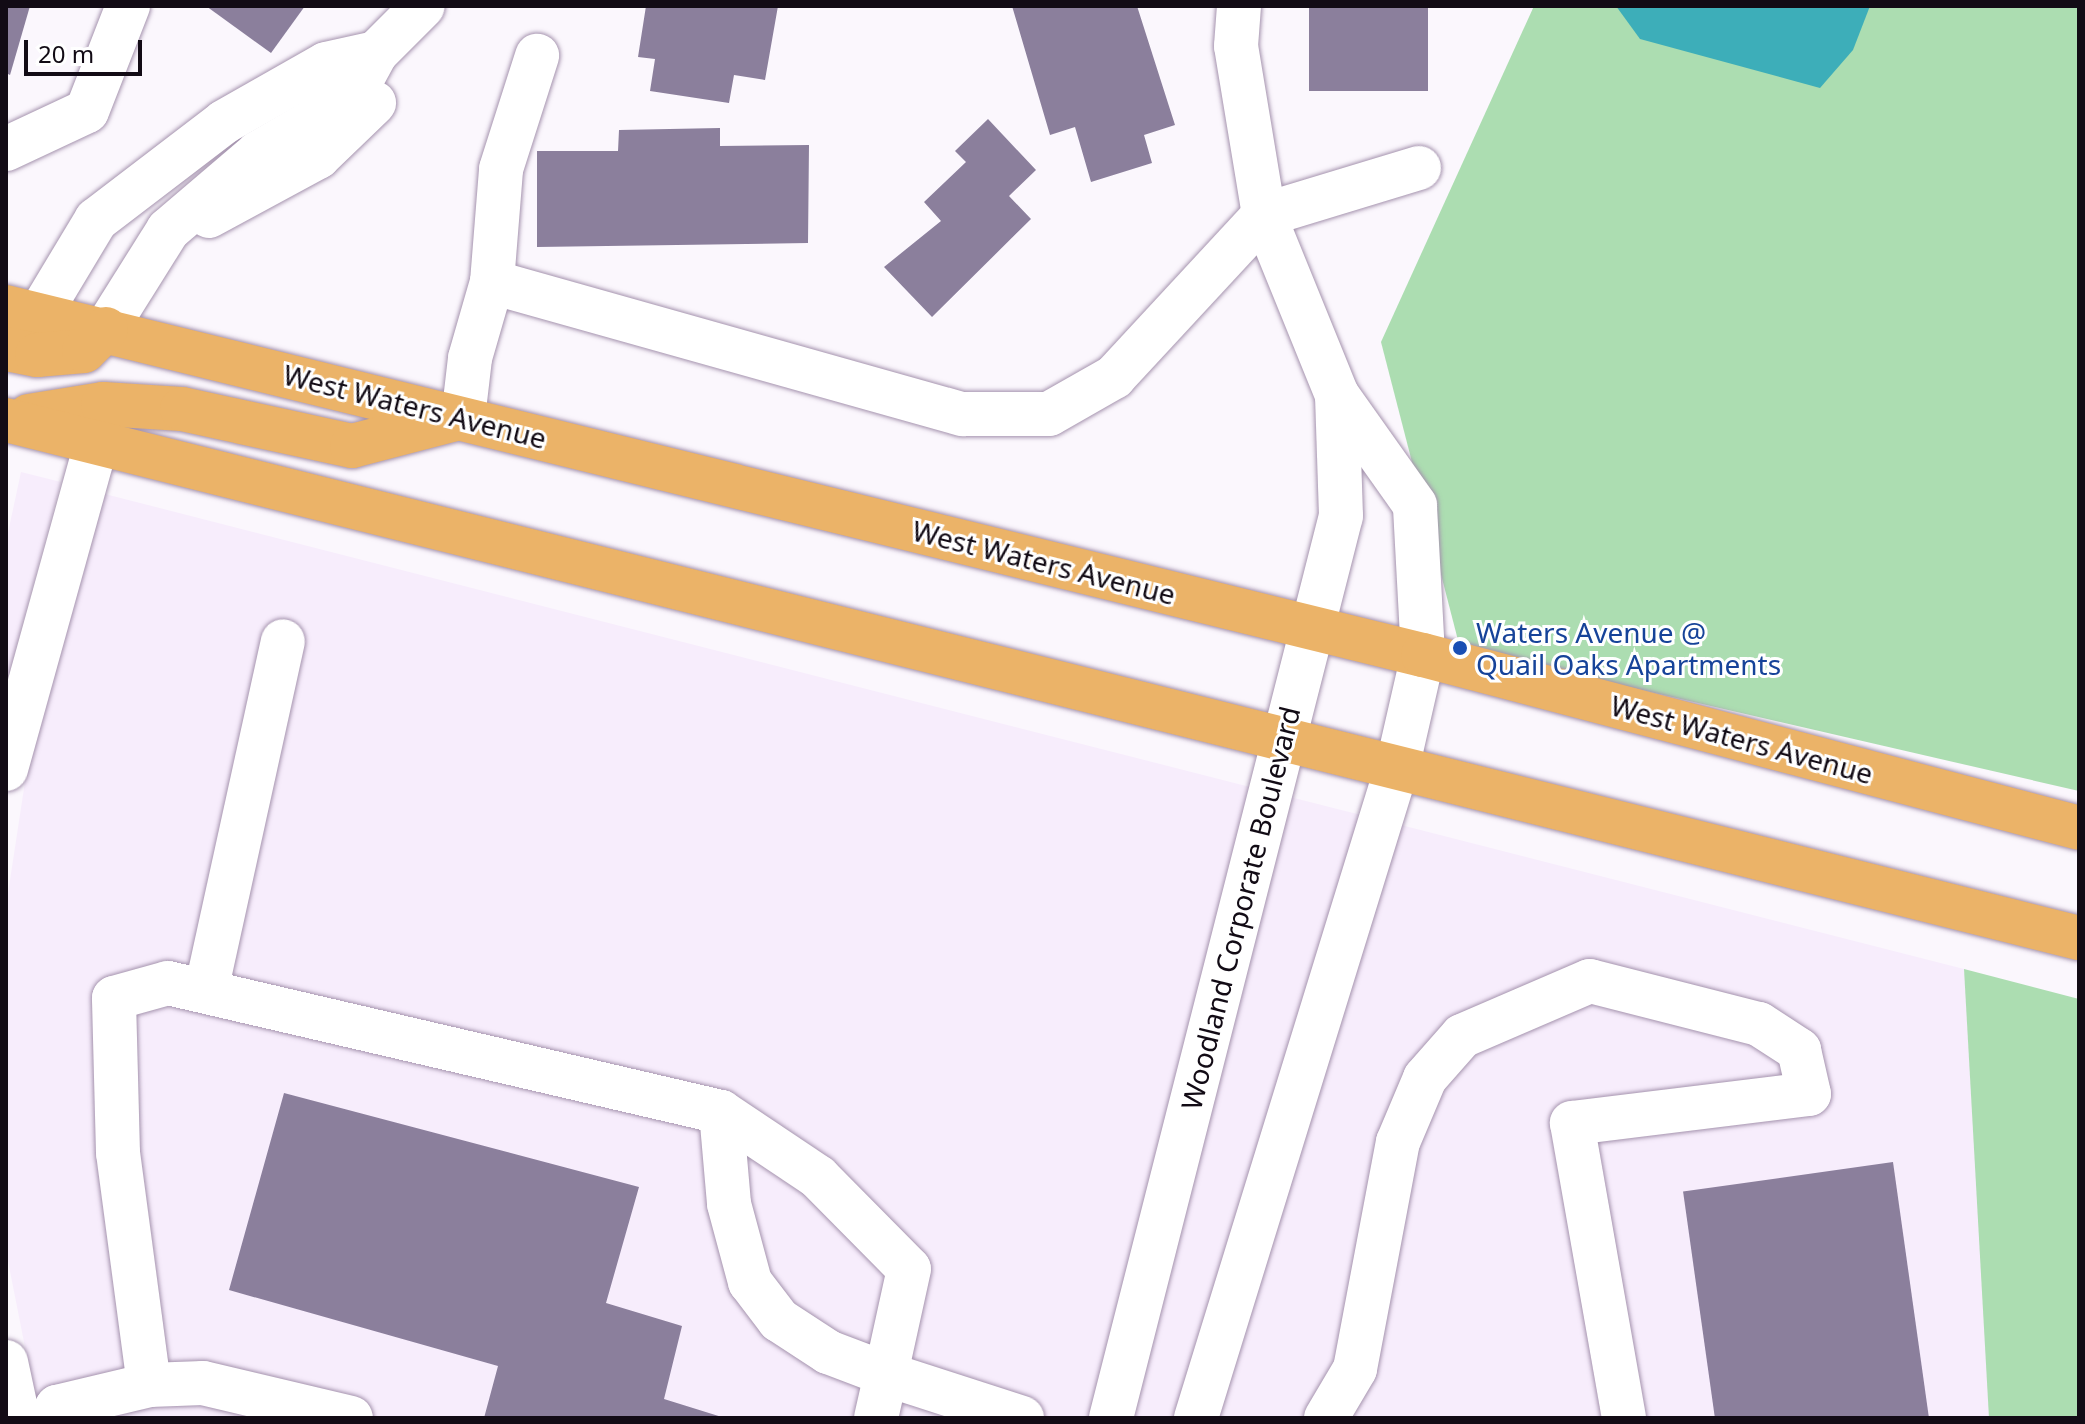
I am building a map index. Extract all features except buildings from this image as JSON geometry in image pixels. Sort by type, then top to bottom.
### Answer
[{"type":"main road","name":"West Waters Avenue","points":[[22,311],[106,329],[1423,655],[2079,828]]},
{"type":"main road","points":[[6,349],[37,355],[84,351],[106,329]]},
{"type":"main road","points":[[6,421],[103,404],[182,409],[352,446],[463,418]]},
{"type":"main road","points":[[6,421],[97,440],[1398,764],[2079,938]]},
{"type":"street","points":[[6,149],[87,111],[128,6]]},
{"type":"street","points":[[106,329],[168,230],[267,168],[351,99],[376,53],[423,6]]},
{"type":"street","points":[[1196,1418],[1398,764],[1423,655],[1415,505],[1337,395],[1264,215],[1236,46],[1239,6]]},
{"type":"street","points":[[22,311],[96,220],[233,117],[326,64],[376,53]]},
{"type":"street","points":[[463,418],[470,358],[492,282],[501,169],[537,56]]},
{"type":"street","points":[[233,117],[267,168]]},
{"type":"street","points":[[492,282],[963,414],[1049,414],[1114,377],[1264,215],[1419,168]]},
{"type":"street","name":"Woodland Corporate Boulevard","points":[[1111,1418],[1341,516],[1337,395]]},
{"type":"street","points":[[6,769],[97,440]]},
{"type":"street","points":[[206,991],[283,641]]},
{"type":"street","points":[[1326,1418],[1355,1369],[1398,1142],[1425,1078],[1462,1036],[1590,981],[1759,1024],[1799,1050],[1809,1094],[1572,1123],[1624,1418]]},
{"type":"street","points":[[149,1385],[118,1153],[114,998],[168,983],[721,1112],[818,1177],[909,1269],[876,1418]]},
{"type":"street","points":[[721,1112],[729,1204],[750,1282],[779,1320],[828,1352],[997,1413]]},
{"type":"street","points":[[6,1362],[18,1418]]},
{"type":"street","points":[[51,1418],[57,1407],[149,1385],[203,1383],[351,1418]]},
{"type":"shaded area","points":[[21,472],[61,482],[6,684],[6,542]]},
{"type":"shaded area","points":[[101,493],[1250,787],[1090,1418],[39,1418],[6,1251],[6,906],[29,756]]},
{"type":"shaded area","points":[[1290,797],[1361,815],[1174,1418],[1132,1418]]},
{"type":"shaded area","points":[[1401,825],[1964,969],[2022,1418],[1217,1418]]},
{"type":"green space","points":[[1534,6],[2079,6],[2079,791],[1460,648],[1381,342]]},
{"type":"green space","points":[[1964,969],[2079,999],[2079,1418],[1989,1418]]},
{"type":"water","points":[[1616,6],[1870,6],[1853,50],[1820,88],[1640,39]]},
{"type":"place","name":"Waters Avenue @ Quail Oaks Apartments","points":[[1460,648]]}]
